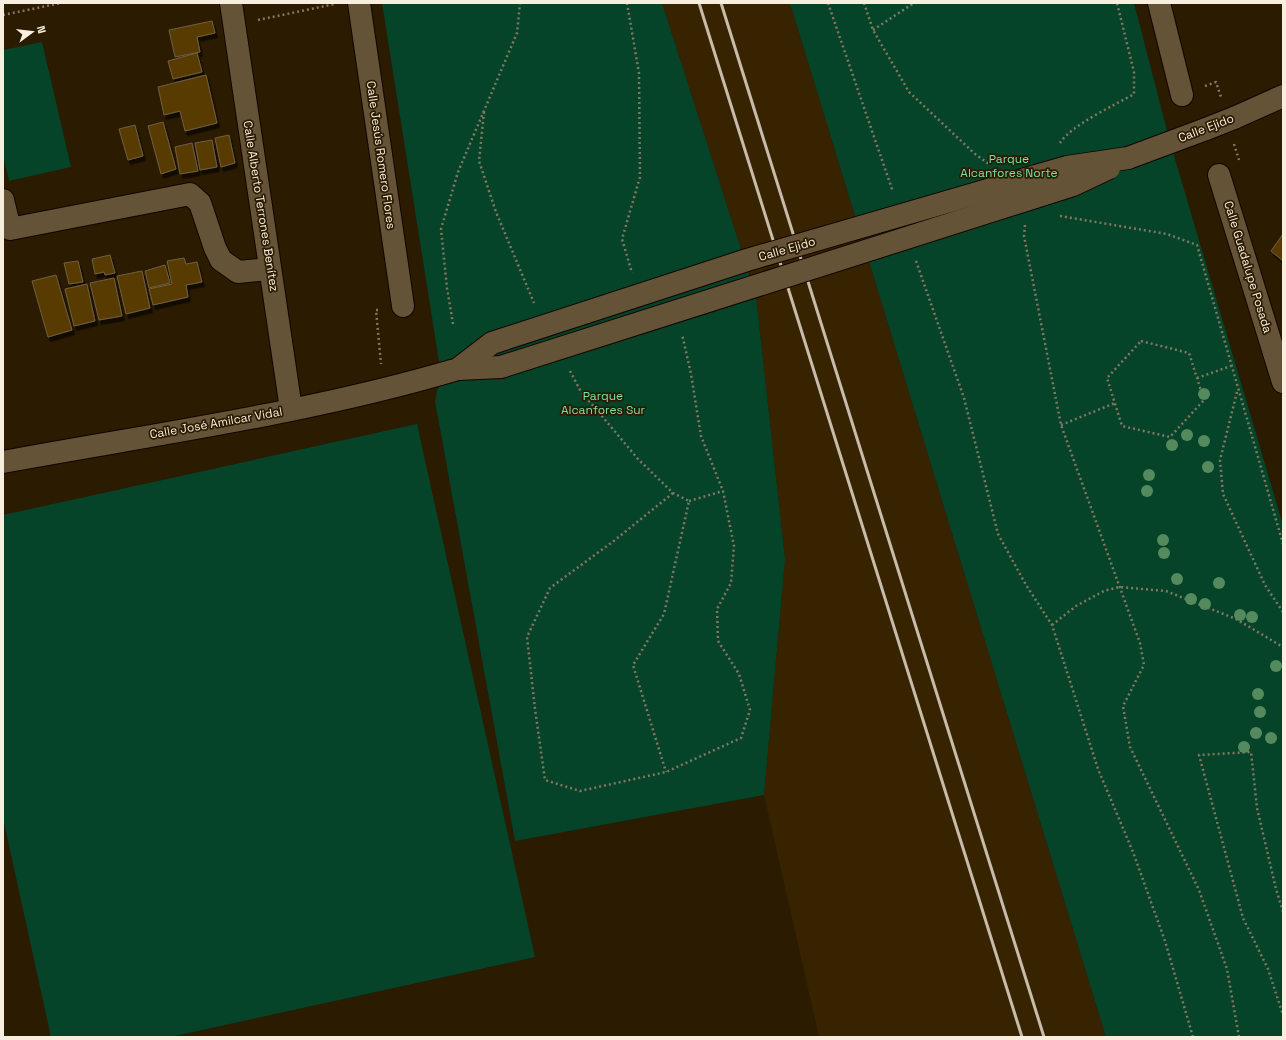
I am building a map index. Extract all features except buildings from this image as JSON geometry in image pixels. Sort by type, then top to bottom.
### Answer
[{"type":"street","name":"Calle Alberto Terrones Benítez","points":[[231,3],[291,409]]},
{"type":"street","name":"Calle Jesús Romero Flores","points":[[359,3],[403,306]]},
{"type":"street","points":[[1159,3],[1182,95]]},
{"type":"street","name":"Calle Ejido","points":[[427,378],[458,369],[501,367],[509,365],[1073,185],[1128,158],[1234,118],[1283,96]]},
{"type":"street","name":"Calle Guadalupe Posada","points":[[1220,175],[1283,382]]},
{"type":"street","points":[[3,200],[10,229],[190,194],[200,203],[215,248],[221,260],[238,272],[270,269]]},
{"type":"street","name":"Calle José Amilcar Vidal","points":[[3,462],[291,409],[384,390],[427,378]]},
{"type":"path","points":[[3,15],[61,3]]},
{"type":"path","points":[[234,25],[340,3]]},
{"type":"path","points":[[453,324],[447,288],[441,228],[458,172],[517,33],[520,3]]},
{"type":"path","points":[[627,3],[639,73],[640,177],[622,239],[630,270],[635,276]]},
{"type":"path","points":[[828,3],[894,197]]},
{"type":"path","points":[[864,3],[874,30],[909,92],[975,154],[993,167]]},
{"type":"path","points":[[874,30],[914,3]]},
{"type":"path","points":[[1056,149],[1064,137],[1099,113],[1134,94],[1134,72],[1117,3]]},
{"type":"path","points":[[484,112],[480,162],[496,212],[536,307]]},
{"type":"path","points":[[1059,216],[1167,234],[1196,245],[1283,544]]},
{"type":"path","points":[[1026,221],[1024,236],[1061,425],[1140,643],[1144,665],[1123,706],[1130,747],[1199,890],[1227,969],[1239,1037]]},
{"type":"path","points":[[915,256],[964,398],[998,534],[1026,585],[1052,624],[1098,769],[1133,852],[1165,941],[1193,1037]]},
{"type":"path","points":[[384,390],[376,310],[403,306]]},
{"type":"path","points":[[673,493],[616,540],[550,588],[527,638],[535,709],[546,780],[580,791],[666,772],[741,738],[750,710],[739,674],[718,641],[717,609],[731,583],[734,546],[723,491],[701,436],[683,336],[678,330]]},
{"type":"path","points":[[1141,341],[1189,352],[1204,400],[1170,437],[1122,426],[1115,403],[1107,378],[1141,341]]},
{"type":"path","points":[[1197,378],[1231,366]]},
{"type":"path","points":[[569,370],[580,390],[638,459],[673,493],[689,502],[723,491]]},
{"type":"path","points":[[1237,390],[1220,460],[1223,494],[1265,585],[1283,612]]},
{"type":"path","points":[[1061,425],[1115,403]]},
{"type":"path","points":[[666,772],[633,665],[664,614],[689,502]]},
{"type":"path","points":[[1052,624],[1076,606],[1104,591],[1119,587],[1166,592],[1236,619],[1283,647]]},
{"type":"path","points":[[1283,912],[1276,889],[1257,808],[1251,752],[1198,755],[1243,918],[1268,969],[1283,1015]]},
{"type":"shaded area","points":[[662,3],[790,3],[1106,1037],[819,1037],[764,795],[785,559],[756,296]]},
{"type":"green space","name":"Parque Alcanfores Sur","points":[[382,3],[662,3],[756,296],[785,559],[764,795],[515,841],[435,401],[441,374]]},
{"type":"green space","name":"Parque Alcanfores Norte","points":[[790,3],[1134,3],[1170,142],[1283,525],[1283,1037],[1106,1037]]},
{"type":"green space","points":[[42,42],[71,167],[9,181],[3,156],[3,50]]},
{"type":"green space","points":[[417,424],[535,957],[170,1037],[51,1037],[3,818],[3,515]]},
{"type":"railway","points":[[699,3],[1022,1037]]},
{"type":"railway","points":[[721,3],[1044,1037]]}]
